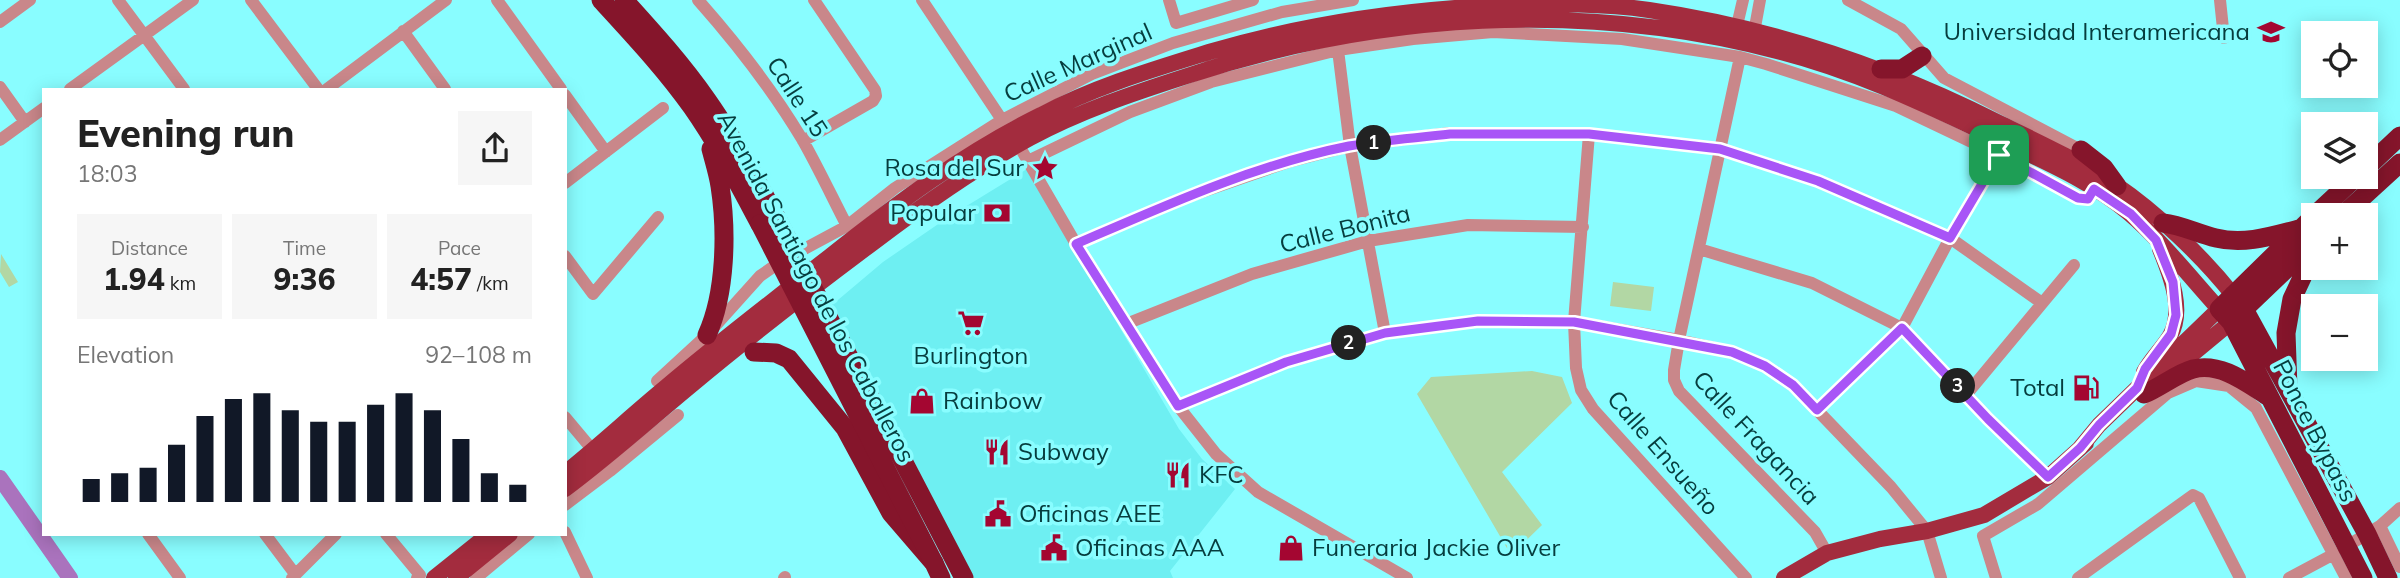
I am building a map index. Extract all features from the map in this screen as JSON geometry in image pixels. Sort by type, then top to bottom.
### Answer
[{"type":"highway","name":"Avenida Santiago de los Caballeros","points":[[601,0],[690,104],[768,221],[964,578]]},
{"type":"highway","name":"Avenida Santiago de los Caballeros","points":[[624,0],[667,48],[737,145],[768,221],[937,570]]},
{"type":"highway","points":[[1881,69],[1902,69],[1922,56]]},
{"type":"highway","points":[[707,335],[716,316],[722,287],[720,189],[708,130]]},
{"type":"highway","points":[[2378,157],[2400,136]]},
{"type":"highway","points":[[2081,150],[2104,168],[2117,186]]},
{"type":"highway","points":[[2356,203],[2400,163]]},
{"type":"highway","points":[[2332,203],[2345,189]]},
{"type":"highway","points":[[2159,232],[2179,225],[2216,238],[2238,241],[2264,238],[2301,228]]},
{"type":"highway","points":[[2232,309],[2301,236]]},
{"type":"highway","points":[[2140,391],[2192,369],[2211,368],[2279,395],[2292,299],[2301,280]]},
{"type":"highway","name":"Ponce Bypass","points":[[2232,309],[2279,395],[2374,530],[2388,578]]},
{"type":"highway","points":[[754,352],[776,353],[789,359],[845,428],[891,513],[937,570]]},
{"type":"highway","name":"Ponce Bypass","points":[[2279,395],[2341,550],[2363,578]]},
{"type":"main road","points":[[567,487],[775,316],[920,207],[1010,132],[1225,63],[1322,38],[1458,22],[1577,21],[1735,34],[1832,52],[1945,96],[2057,152],[2117,186],[2159,232],[2173,282],[2176,315],[2171,334],[2145,369],[2140,391]]},
{"type":"main road","points":[[1753,38],[1891,88],[2051,165],[2094,189],[2202,261],[2232,309],[2048,477],[1984,515],[1927,531],[1880,539],[1827,553],[1784,578]]},
{"type":"main road","points":[[567,472],[602,461]]},
{"type":"main road","points":[[424,577],[486,536]]},
{"type":"main road","points":[[456,578],[508,536]]},
{"type":"street","points":[[0,22],[30,0]]},
{"type":"street","points":[[118,0],[183,88]]},
{"type":"street","points":[[71,88],[193,0]]},
{"type":"street","points":[[251,0],[317,88]]},
{"type":"street","points":[[328,88],[446,0]]},
{"type":"street","points":[[497,0],[560,88]]},
{"type":"street","name":"Calle 15","points":[[698,0],[755,67],[803,141],[847,226]]},
{"type":"street","points":[[803,141],[873,101],[876,96],[875,90],[814,0]]},
{"type":"street","points":[[922,0],[1010,132],[1076,244],[1178,406],[1216,454],[1258,492],[1406,578]]},
{"type":"street","points":[[1169,0],[1176,23],[1253,0]]},
{"type":"street","name":"Calle Marginal","points":[[657,381],[707,335],[760,276],[780,262],[847,226],[895,188],[1010,132],[1092,74],[1280,6],[1353,0]]},
{"type":"street","points":[[1735,34],[1743,0]]},
{"type":"street","points":[[1753,38],[1760,0]]},
{"type":"street","points":[[1848,0],[1900,29],[1944,78],[2081,150]]},
{"type":"street","points":[[2220,0],[2224,38]]},
{"type":"street","points":[[403,31],[444,88]]},
{"type":"street","points":[[1028,161],[1130,112],[1212,82],[1338,50],[1413,39],[1493,32],[1622,39],[1740,57],[1896,106],[1999,155],[2078,198],[2088,199],[2094,189]]},
{"type":"street","points":[[1338,50],[1350,146],[1385,333]]},
{"type":"street","name":"Calle Fragancia","points":[[1740,57],[1679,340],[1674,380],[1679,391],[1815,532],[1827,553]]},
{"type":"street","points":[[0,87],[25,122]]},
{"type":"street","points":[[567,98],[606,152]]},
{"type":"street","points":[[567,181],[663,108]]},
{"type":"street","points":[[0,140],[42,109]]},
{"type":"street","points":[[1076,244],[1187,197],[1288,162],[1350,146],[1450,134],[1589,134],[1720,149],[1818,181],[1950,238],[2042,303]]},
{"type":"street","name":"Calle Ensueño","points":[[1589,134],[1574,322],[1581,390],[1593,409],[1745,578]]},
{"type":"street","points":[[1817,410],[1902,328],[1950,238],[1999,155]]},
{"type":"street","points":[[567,259],[593,294],[657,217]]},
{"type":"street","name":"Calle Bonita","points":[[1126,324],[1252,274],[1368,241],[1468,225],[1583,227]]},
{"type":"street","points":[[1699,249],[1812,283],[1902,328],[2048,477]]},
{"type":"street","points":[[1966,394],[2074,265]]},
{"type":"street","points":[[1178,406],[1286,362],[1385,333],[1478,321],[1574,322],[1679,340],[1732,352],[1765,366],[1793,385],[1891,487],[1927,531],[1941,578]]},
{"type":"street","points":[[1996,578],[1983,536],[2038,504],[2168,393],[2196,382],[2229,386],[2256,408],[2341,550],[2347,578]]},
{"type":"street","points":[[567,503],[602,461],[678,415]]},
{"type":"street","points":[[567,419],[602,461]]},
{"type":"street","points":[[2078,578],[2193,495],[2199,498],[2240,578]]},
{"type":"street","points":[[2289,578],[2374,530],[2400,508]]},
{"type":"street","points":[[2374,530],[2400,567]]},
{"type":"street","points":[[149,536],[180,578]]},
{"type":"street","points":[[266,536],[293,576],[334,536]]},
{"type":"street","points":[[388,536],[424,577]]},
{"type":"street","points":[[476,578],[528,536]]},
{"type":"street","points":[[567,536],[587,578]]},
{"type":"shaded area","points":[[1027,169],[1179,429],[1202,459],[1235,489],[1170,571],[1173,578],[974,578],[832,305],[883,262],[947,218]]},
{"type":"green space","points":[[1,254],[18,282],[9,287],[0,272]]},
{"type":"green space","points":[[1613,282],[1654,287],[1651,311],[1610,306]]},
{"type":"green space","points":[[1532,371],[1562,377],[1572,403],[1502,472],[1542,525],[1511,555],[1417,394],[1431,377]]},
{"type":"waterway","points":[[0,478],[70,578]]},
{"type":"place","name":"Universidad Interamericana","points":[[2271,32]]},
{"type":"place","name":"Rosa del Sur","points":[[1045,168]]},
{"type":"place","name":"Popular","points":[[997,213]]},
{"type":"place","name":"Burlington","points":[[971,323]]},
{"type":"place","name":"Total","points":[[2086,388]]},
{"type":"place","name":"Rainbow","points":[[922,401]]},
{"type":"place","name":"Subway","points":[[997,452]]},
{"type":"place","name":"KFC","points":[[1178,475]]},
{"type":"place","name":"Oficinas AEE","points":[[998,514]]},
{"type":"place","name":"Oficinas AAA","points":[[1054,548]]},
{"type":"place","name":"Funeraria Jackie Oliver","points":[[1291,548]]},
{"type":"route","points":[[1450,134],[1589,134],[1720,149],[1818,181],[1950,238],[1999,155],[2078,198],[2088,199],[2094,189],[2131,214],[2156,240],[2173,282],[2176,315],[2171,334],[2145,369],[2137,388],[2080,448],[2048,477],[1988,419],[1902,328],[1817,410],[1793,385],[1765,366],[1732,352],[1574,322],[1478,321],[1385,333],[1286,362],[1178,406],[1076,244],[1187,197],[1288,162],[1350,146],[1450,134]]}]
